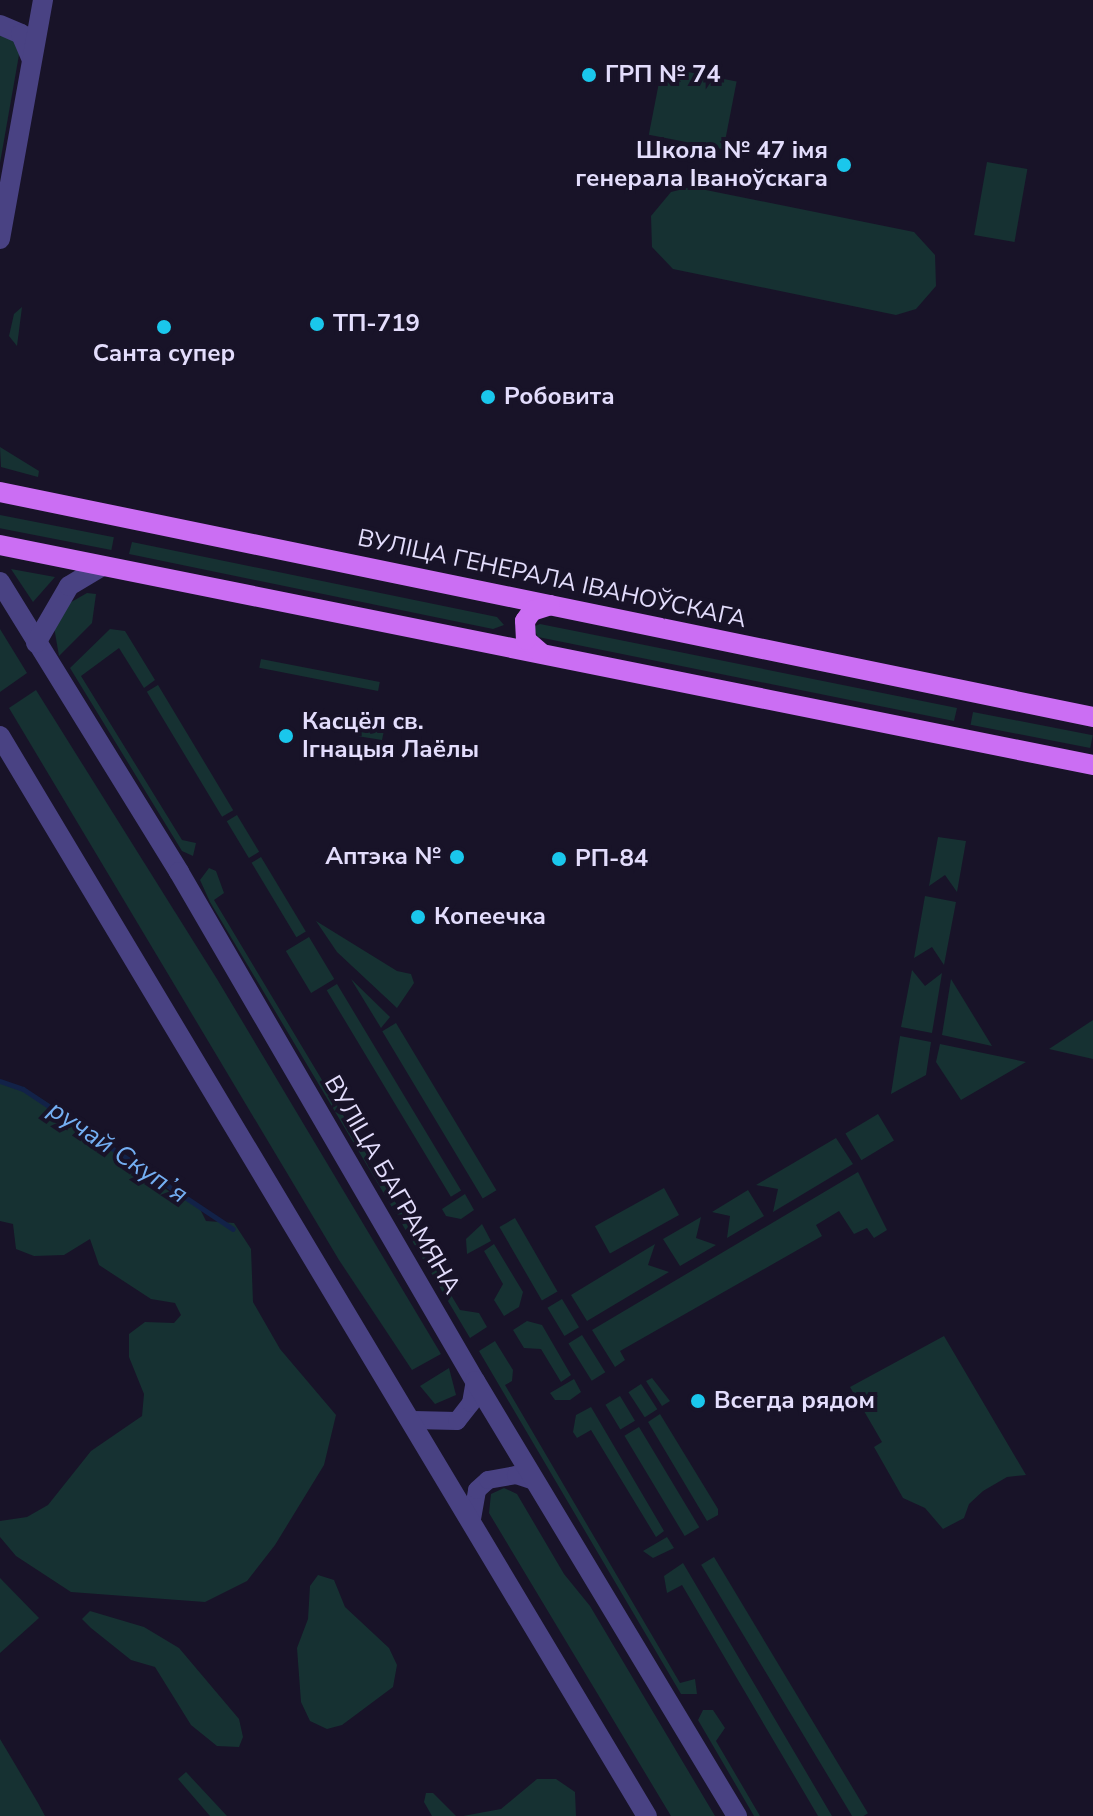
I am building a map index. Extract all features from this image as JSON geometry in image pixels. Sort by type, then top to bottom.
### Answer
[{"type":"main road","name":"ВУЛІЦА ГЕНЕРАЛА ІВАНОЎСКАГА","points":[[0,492],[1093,717]]},
{"type":"main road","points":[[0,545],[1093,765]]},
{"type":"main road","points":[[489,642],[507,636],[514,626],[511,604],[500,594]]},
{"type":"main road","points":[[540,652],[529,645],[523,628],[532,611],[550,605]]},
{"type":"street","points":[[0,239],[43,0]]},
{"type":"street","points":[[0,25],[21,34],[31,57]]},
{"type":"street","points":[[36,643],[69,586],[102,566]]},
{"type":"street","name":"ВУЛІЦА БАГРАМЯНА","points":[[0,582],[179,872],[534,1481],[737,1816]]},
{"type":"street","points":[[0,736],[413,1420],[647,1816]]},
{"type":"street","points":[[413,1420],[457,1421],[471,1403],[475,1381]]},
{"type":"street","points":[[472,1519],[477,1490],[488,1480],[516,1475],[534,1481]]},
{"type":"green space","points":[[0,36],[11,37],[20,49],[0,163]]},
{"type":"green space","points":[[662,67],[737,82],[723,149],[649,135]]},
{"type":"green space","points":[[987,162],[1027,169],[1015,242],[974,235]]},
{"type":"green space","points":[[691,187],[914,232],[935,255],[936,286],[916,309],[896,315],[673,269],[652,247],[651,216],[671,192]]},
{"type":"green space","points":[[22,307],[17,346],[9,336],[14,314]]},
{"type":"green space","points":[[0,447],[39,471],[38,477],[1,467]]},
{"type":"green space","points":[[0,515],[114,537],[111,550],[0,528]]},
{"type":"green space","points":[[132,542],[497,617],[504,625],[493,629],[129,554]]},
{"type":"green space","points":[[11,569],[55,577],[33,602]]},
{"type":"green space","points":[[87,593],[96,594],[92,623],[59,656],[54,627],[66,605]]},
{"type":"green space","points":[[540,624],[957,708],[954,721],[538,637],[533,627]]},
{"type":"green space","points":[[0,629],[27,673],[0,692]]},
{"type":"green space","points":[[110,629],[125,631],[155,680],[144,688],[119,648],[81,676],[182,840],[196,843],[193,856],[182,851],[70,668]]},
{"type":"green space","points":[[261,659],[380,682],[378,691],[259,668]]},
{"type":"green space","points":[[158,685],[233,810],[222,817],[147,692]]},
{"type":"green space","points":[[36,690],[217,979],[441,1354],[412,1370],[339,1260],[9,708]]},
{"type":"green space","points":[[973,712],[1093,735],[1090,748],[971,725]]},
{"type":"green space","points":[[387,716],[382,740],[357,736],[359,722]]},
{"type":"green space","points":[[237,815],[259,852],[249,858],[227,821]]},
{"type":"green space","points":[[938,837],[966,841],[957,892],[945,875],[929,886]]},
{"type":"green space","points":[[261,857],[306,932],[296,937],[252,863]]},
{"type":"green space","points":[[209,868],[216,871],[224,893],[214,900],[460,1310],[479,1313],[487,1327],[470,1338],[210,902],[200,880]]},
{"type":"green space","points":[[925,896],[956,902],[944,965],[932,947],[914,958]]},
{"type":"green space","points":[[316,921],[397,971],[411,974],[414,983],[397,1008],[337,952]]},
{"type":"green space","points":[[309,937],[334,979],[311,993],[286,951]]},
{"type":"green space","points":[[912,970],[925,986],[942,973],[932,1033],[901,1027]]},
{"type":"green space","points":[[351,979],[390,1017],[381,1028]]},
{"type":"green space","points":[[951,979],[992,1046],[942,1035]]},
{"type":"green space","points":[[337,984],[461,1191],[451,1197],[327,990]]},
{"type":"green space","points":[[1093,1020],[1093,1059],[1049,1049]]},
{"type":"green space","points":[[396,1023],[496,1190],[483,1198],[382,1031]]},
{"type":"green space","points":[[900,1036],[931,1042],[926,1075],[891,1094]]},
{"type":"green space","points":[[940,1044],[1026,1062],[961,1100],[936,1062]]},
{"type":"green space","points":[[0,1080],[26,1089],[73,1119],[170,1192],[198,1205],[206,1221],[234,1223],[251,1249],[253,1302],[280,1349],[336,1415],[324,1465],[275,1545],[247,1581],[205,1602],[71,1592],[16,1556],[0,1537],[0,1521],[27,1517],[48,1505],[91,1451],[142,1416],[144,1394],[129,1357],[129,1334],[145,1322],[174,1323],[181,1315],[175,1303],[151,1299],[99,1265],[90,1239],[64,1255],[34,1256],[16,1249],[13,1224],[0,1221]]},
{"type":"green space","points":[[878,1114],[894,1141],[861,1160],[845,1134]]},
{"type":"green space","points":[[836,1138],[853,1164],[773,1212],[778,1189],[756,1185]]},
{"type":"green space","points":[[858,1172],[887,1230],[874,1238],[867,1228],[854,1234],[839,1211],[816,1225],[822,1236],[620,1351],[625,1360],[615,1367],[592,1330]]},
{"type":"green space","points":[[664,1188],[679,1215],[610,1253],[595,1226]]},
{"type":"green space","points":[[748,1190],[764,1216],[727,1238],[730,1216],[712,1212]]},
{"type":"green space","points":[[465,1194],[474,1210],[461,1219],[446,1216],[442,1209]]},
{"type":"green space","points":[[701,1217],[696,1238],[716,1245],[680,1266],[663,1239]]},
{"type":"green space","points":[[515,1218],[558,1292],[542,1301],[499,1227]]},
{"type":"green space","points":[[482,1224],[491,1241],[467,1254],[466,1239]]},
{"type":"green space","points":[[494,1244],[523,1292],[519,1307],[504,1316],[494,1300],[503,1284],[484,1251]]},
{"type":"green space","points":[[655,1244],[648,1265],[669,1272],[587,1321],[571,1295]]},
{"type":"green space","points":[[562,1299],[579,1327],[564,1336],[547,1308]]},
{"type":"green space","points":[[527,1321],[542,1325],[571,1375],[561,1382],[541,1349],[524,1348],[513,1330]]},
{"type":"green space","points":[[582,1335],[605,1372],[592,1381],[568,1343]]},
{"type":"green space","points":[[944,1336],[1026,1475],[1007,1477],[983,1491],[969,1504],[964,1518],[943,1529],[925,1508],[903,1498],[874,1447],[882,1442],[850,1387]]},
{"type":"green space","points":[[495,1341],[513,1370],[512,1381],[505,1385],[680,1683],[695,1679],[697,1694],[681,1694],[479,1351]]},
{"type":"green space","points":[[449,1368],[456,1395],[435,1404],[420,1386]]},
{"type":"green space","points":[[652,1378],[670,1401],[662,1406],[646,1381]]},
{"type":"green space","points":[[574,1379],[581,1392],[570,1400],[555,1400],[550,1393]]},
{"type":"green space","points":[[641,1384],[657,1409],[645,1417],[628,1392]]},
{"type":"green space","points":[[620,1396],[635,1421],[620,1430],[605,1405]]},
{"type":"green space","points":[[591,1407],[664,1531],[656,1537],[591,1430],[577,1438],[573,1432],[576,1415]]},
{"type":"green space","points":[[660,1414],[718,1509],[718,1515],[707,1521],[648,1422]]},
{"type":"green space","points":[[639,1427],[699,1527],[685,1536],[624,1436]]},
{"type":"green space","points":[[504,1488],[517,1494],[564,1574],[590,1606],[715,1816],[671,1816],[489,1513],[491,1494]]},
{"type":"green space","points":[[667,1537],[674,1548],[653,1558],[643,1551]]},
{"type":"green space","points":[[714,1557],[868,1813],[852,1816],[701,1565]]},
{"type":"green space","points":[[683,1563],[832,1816],[818,1816],[682,1585],[667,1593],[664,1576]]},
{"type":"green space","points":[[318,1575],[334,1580],[345,1607],[389,1648],[397,1665],[393,1687],[342,1725],[327,1729],[310,1721],[301,1702],[297,1648],[308,1619],[310,1586]]},
{"type":"green space","points":[[0,1578],[39,1618],[0,1653]]},
{"type":"green space","points":[[90,1611],[144,1627],[179,1648],[239,1719],[243,1737],[239,1747],[217,1746],[191,1725],[155,1667],[131,1660],[91,1628],[82,1619]]},
{"type":"green space","points":[[703,1710],[713,1710],[725,1728],[716,1741],[760,1816],[754,1816],[698,1720]]},
{"type":"green space","points":[[0,1739],[38,1803],[45,1816],[0,1816]]},
{"type":"green space","points":[[186,1772],[227,1816],[210,1816],[178,1779]]},
{"type":"green space","points":[[537,1779],[556,1779],[575,1792],[576,1816],[463,1816],[501,1809]]},
{"type":"green space","points":[[426,1793],[433,1793],[456,1816],[432,1816],[424,1802]]},
{"type":"waterway","name":"ручай Скупʼя","points":[[0,1081],[23,1089],[233,1229]]},
{"type":"place","name":"ГРП № 74","points":[[589,75]]},
{"type":"place","name":"Школа № 47 імя генерала Іваноўскага","points":[[844,165]]},
{"type":"place","name":"ТП-719","points":[[317,324]]},
{"type":"place","name":"Санта супер","points":[[164,327]]},
{"type":"place","name":"Робовита","points":[[488,397]]},
{"type":"place","name":"Касцёл св. Ігнацыя Лаёлы","points":[[286,736]]},
{"type":"place","name":"Аптэка №","points":[[457,857]]},
{"type":"place","name":"РП-84","points":[[559,859]]},
{"type":"place","name":"Копеечка","points":[[418,917]]},
{"type":"place","name":"Всегда рядом","points":[[698,1401]]}]
